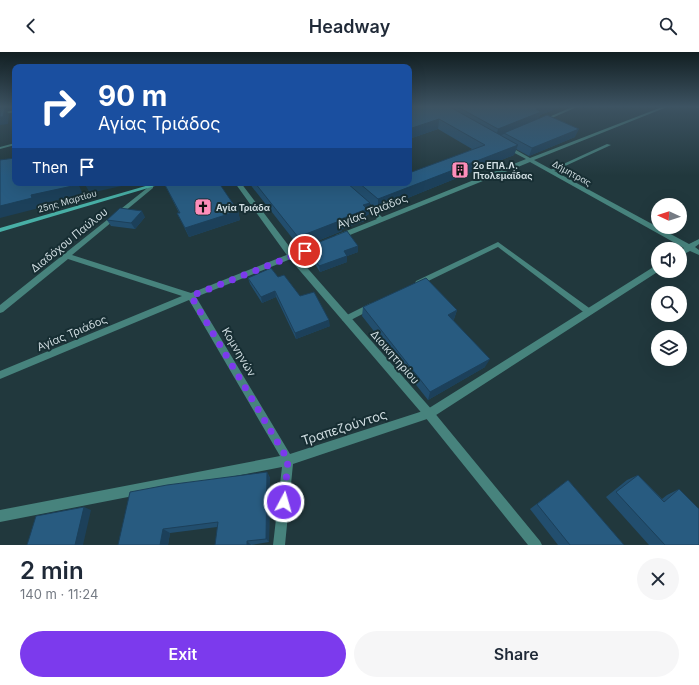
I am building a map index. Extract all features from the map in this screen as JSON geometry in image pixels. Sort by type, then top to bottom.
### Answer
[{"type":"main road","name":"25ης Μαρτίου","points":[[0,230],[147,186]]},
{"type":"street","name":"Αγίας Τριάδος","points":[[0,375],[381,219],[606,130]]},
{"type":"street","name":"Δήμητρας","points":[[502,144],[699,253]]},
{"type":"street","name":"Διαδόχου Παύλου","points":[[0,310],[67,256],[149,186]]},
{"type":"street","name":"Διοικητηρίου","points":[[240,186],[292,256],[429,414],[536,545]]},
{"type":"street","points":[[358,198],[381,219]]},
{"type":"street","points":[[687,250],[699,241]]},
{"type":"street","points":[[67,256],[191,296]]},
{"type":"street","name":"Τραπεζούντος","points":[[0,516],[288,460],[429,414],[651,272]]},
{"type":"street","name":"Κομνηνών","points":[[191,296],[288,460]]},
{"type":"street","points":[[279,545],[288,460]]},
{"type":"lane","points":[[0,148],[12,145]]},
{"type":"lane","points":[[550,171],[609,145]]},
{"type":"lane","points":[[408,288],[498,244],[589,312]]},
{"type":"lane","points":[[346,319],[381,302]]},
{"type":"building","points":[[458,130],[491,130],[518,145],[412,186],[412,172],[485,145]]},
{"type":"building","points":[[511,130],[577,130],[532,148],[504,133]]},
{"type":"building","points":[[12,158],[12,186],[72,186],[31,195],[32,198],[0,206],[0,160]]},
{"type":"building","name":"Αγία Τριάδα","points":[[166,186],[221,186],[238,211],[185,228],[177,213],[180,213]]},
{"type":"building","points":[[257,186],[350,186],[370,203],[363,205],[367,209],[298,237]]},
{"type":"building","points":[[363,186],[412,186],[378,199]]},
{"type":"building","points":[[120,208],[142,211],[131,223],[107,220]]},
{"type":"building","points":[[347,231],[358,246],[344,251],[347,256],[319,266],[307,247]]},
{"type":"building","points":[[271,268],[278,277],[284,275],[300,296],[314,292],[329,320],[295,333],[275,291],[261,297],[248,278]]},
{"type":"building","points":[[426,278],[457,310],[448,315],[490,359],[430,392],[363,307]]},
{"type":"building","points":[[267,472],[266,539],[247,541],[247,545],[215,545],[218,522],[163,529],[160,545],[118,545],[130,492],[167,485]]},
{"type":"building","points":[[638,475],[664,502],[679,489],[699,509],[699,545],[665,545],[616,492]]},
{"type":"building","points":[[568,480],[624,545],[570,545],[537,504]]},
{"type":"building","points":[[84,507],[75,545],[27,545],[36,516]]},
{"type":"place","name":"2ο ΕΠΑ.Λ. Πτολεμαΐδας","points":[[460,170]]},
{"type":"place","name":"Αγία Τριάδα","points":[[203,207]]},
{"type":"route","points":[[284,502],[288,460],[191,296],[305,251]]}]
